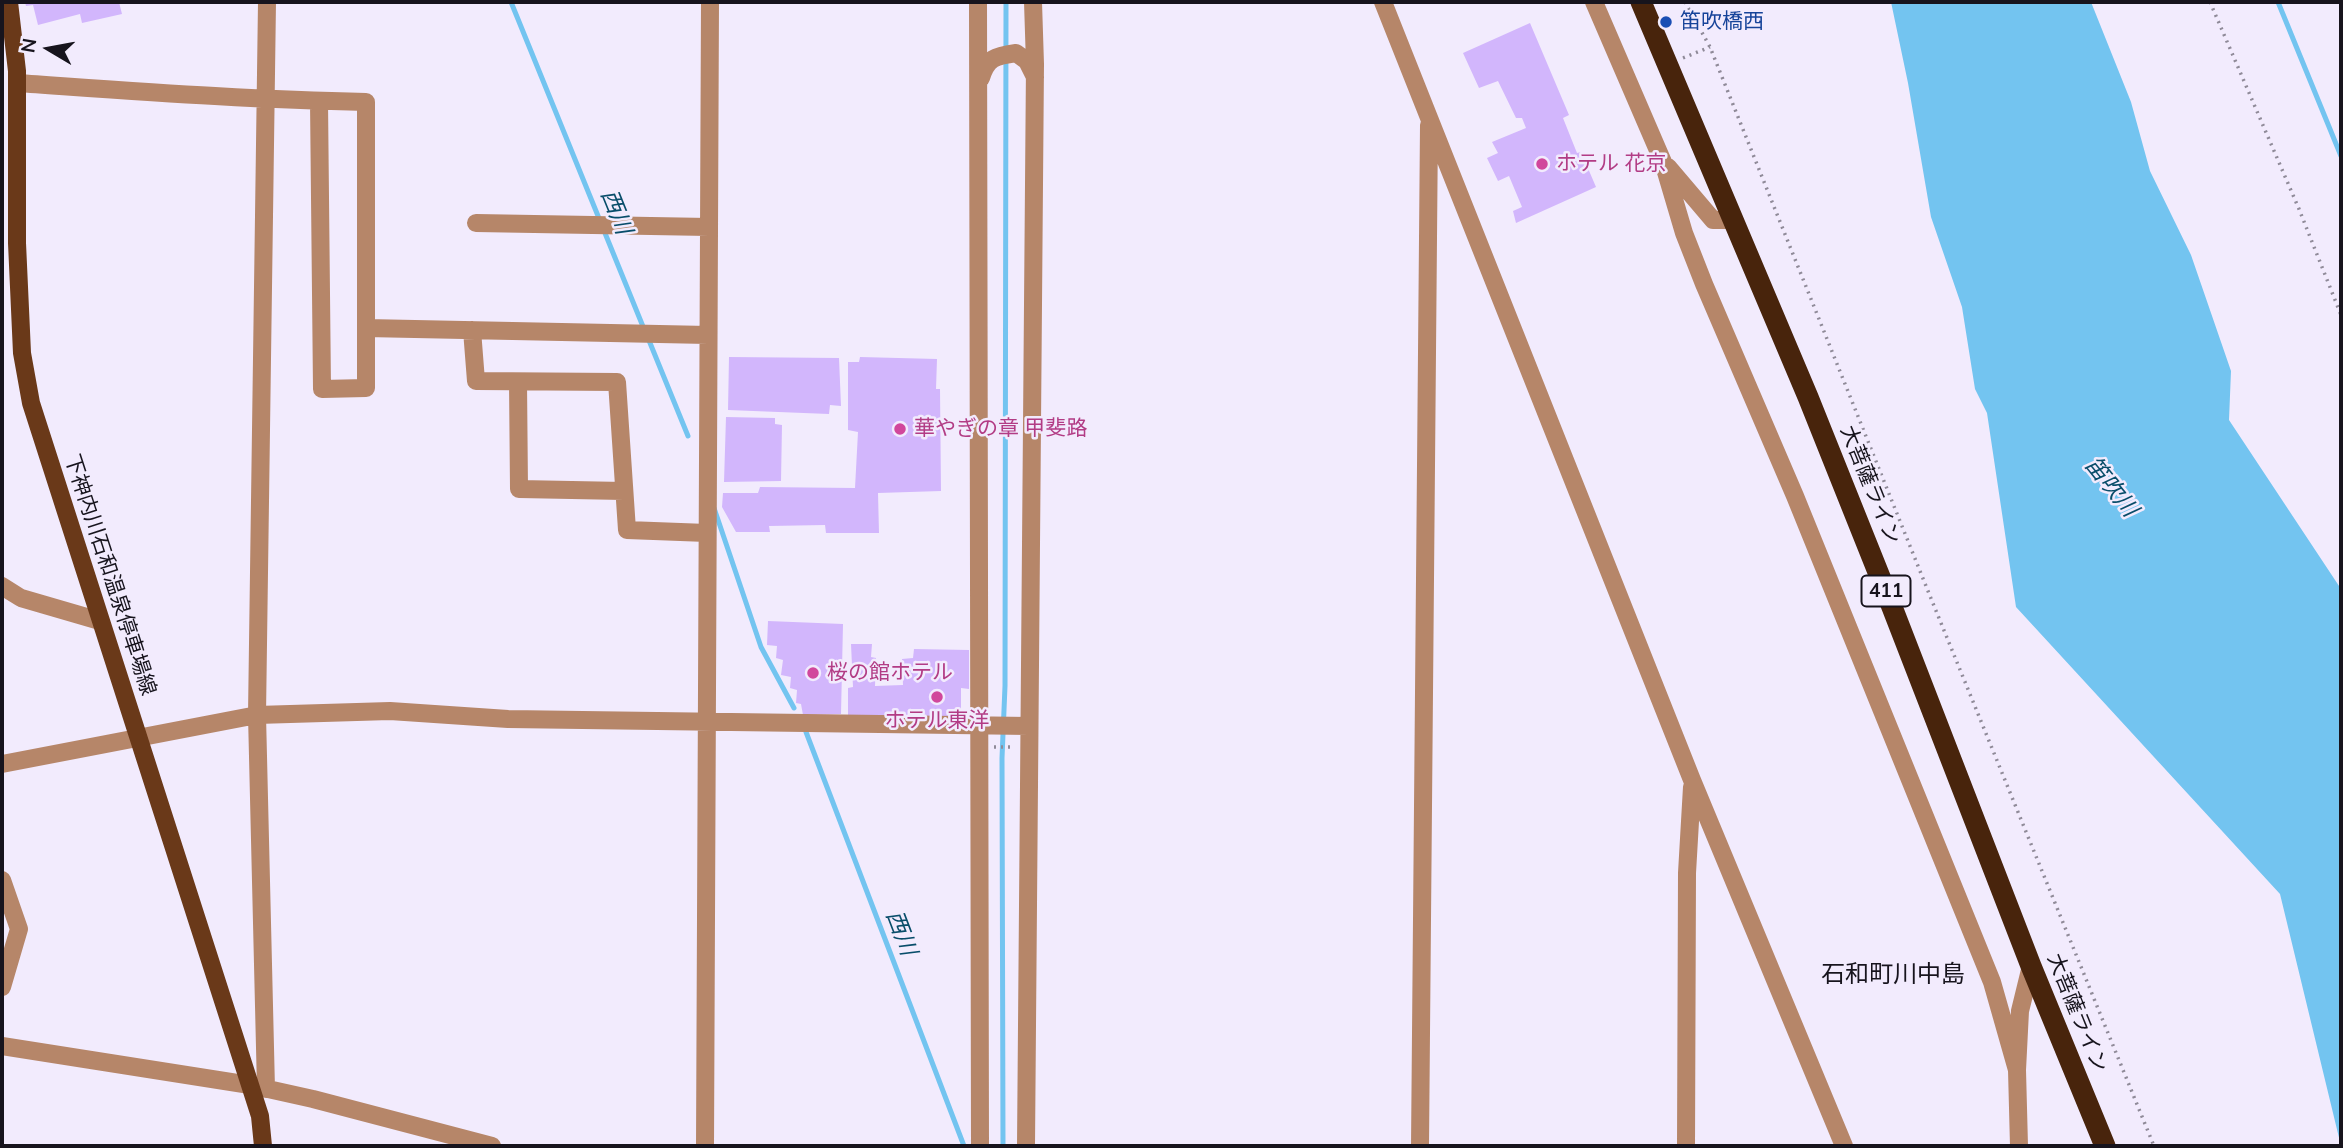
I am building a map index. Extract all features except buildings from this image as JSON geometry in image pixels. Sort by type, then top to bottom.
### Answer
[{"type":"highway","name":"大菩薩ライン","points":[[1641,2],[1808,397],[1888,595],[2031,966],[2105,1146]]},
{"type":"main road","name":"下神内川石和温泉停車場線","points":[[9,2],[17,83],[22,353],[31,404],[138,737],[258,1087],[263,1146]]},
{"type":"street","points":[[258,1087],[257,715],[267,2]]},
{"type":"street","points":[[705,1146],[710,2]]},
{"type":"street","points":[[978,2],[980,1146]]},
{"type":"street","points":[[1026,1146],[1035,77],[1033,2]]},
{"type":"street","points":[[1383,2],[1692,780],[1844,1146]]},
{"type":"street","points":[[1594,2],[1663,162],[1684,233],[1704,284],[1795,496],[1992,982],[2017,1070]]},
{"type":"street","points":[[979,85],[985,65],[998,56],[1016,53],[1027,61],[1035,77]]},
{"type":"street","points":[[17,83],[266,100],[319,101],[366,103],[366,388],[322,389],[319,101]]},
{"type":"street","points":[[1420,1146],[1430,115]]},
{"type":"street","points":[[1663,162],[1713,219],[1734,220]]},
{"type":"street","points":[[476,223],[709,227]]},
{"type":"street","points":[[366,328],[708,335]]},
{"type":"street","points":[[472,330],[476,381],[617,382],[627,530],[708,533]]},
{"type":"street","points":[[518,382],[519,489],[624,491]]},
{"type":"street","points":[[2,586],[21,598],[100,621]]},
{"type":"street","points":[[2,764],[257,715],[390,711],[508,719],[1029,726]]},
{"type":"street","points":[[1686,1146],[1687,873],[1692,780]]},
{"type":"street","points":[[2,880],[19,929],[2,986]]},
{"type":"street","points":[[2019,1146],[2017,1070],[2020,1011],[2031,966]]},
{"type":"street","points":[[2,1045],[258,1087],[492,1146]]},
{"type":"path","points":[[1685,2],[1710,47],[2154,1146]]},
{"type":"path","points":[[2210,2],[2299,209],[2341,315]]},
{"type":"path","points":[[1680,59],[1710,47]]},
{"type":"path","points":[[993,747],[1015,747]]},
{"type":"water","name":"笛吹川","points":[[1891,2],[2091,2],[2131,102],[2150,171],[2191,255],[2231,371],[2229,420],[2341,589],[2341,1146],[2280,894],[2016,607],[1987,413],[1975,389],[1962,307],[1931,217]]},
{"type":"waterway","name":"西川","points":[[511,2],[644,329]]},
{"type":"waterway","points":[[1003,1146],[1006,2]]},
{"type":"waterway","points":[[2278,2],[2341,156]]},
{"type":"waterway","name":"西川","points":[[648,338],[688,436]]},
{"type":"waterway","name":"西川","points":[[714,508],[761,647],[794,708]]},
{"type":"waterway","name":"西川","points":[[806,732],[964,1146]]},
{"type":"place","name":"笛吹橋西","points":[[1666,22]]},
{"type":"place","name":"ホテル 花京","points":[[1542,164]]},
{"type":"place","name":"華やぎの章 甲斐路","points":[[900,429]]},
{"type":"place","name":"桜の館ホテル","points":[[813,673]]},
{"type":"place","name":"ホテル東洋","points":[[937,697]]},
{"type":"district","name":"石和町川中島","points":[[1893,975]]}]
